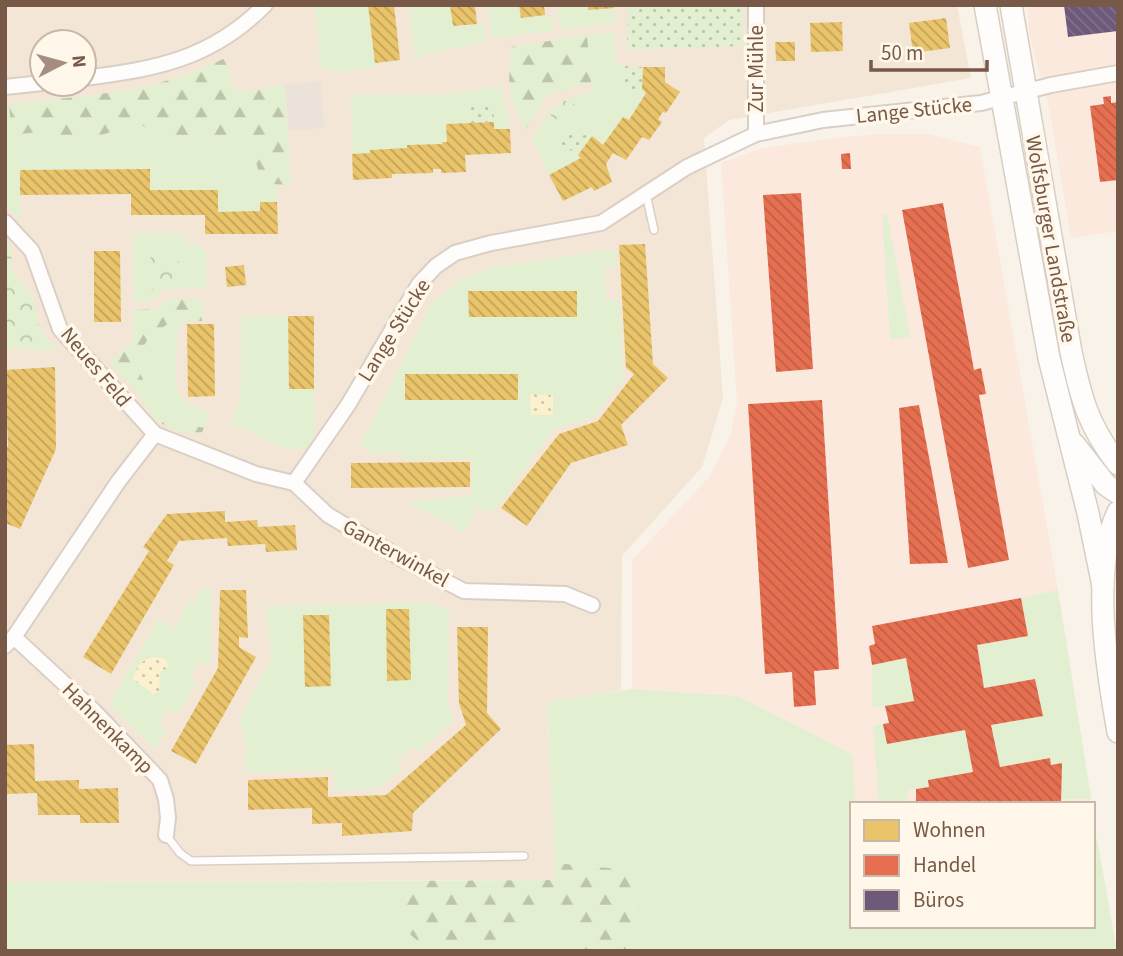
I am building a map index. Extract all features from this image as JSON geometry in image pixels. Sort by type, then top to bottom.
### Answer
[{"type":"street","points":[[98,76],[144,70],[190,56],[226,37],[265,5]]},
{"type":"street","name":"Zur Mühle","points":[[755,134],[756,5]]},
{"type":"street","name":"Wolfsburger Landstraße","points":[[985,5],[1049,358],[1103,586],[1108,662],[1118,732]]},
{"type":"street","name":"Wolfsburger Landstraße","points":[[1011,5],[1082,402],[1118,464]]},
{"type":"street","name":"Lange Stücke","points":[[294,483],[348,405],[419,284],[436,266],[455,253],[491,243],[601,223],[706,157],[755,134],[822,120],[981,103],[1118,73]]},
{"type":"street","points":[[5,87],[28,85]]},
{"type":"street","name":"Neues Feld","points":[[5,222],[32,251],[60,329],[155,434]]},
{"type":"street","points":[[10,642],[118,482],[155,434],[256,474],[294,483]]},
{"type":"street","name":"Wolfsburger Landstraße","points":[[1069,436],[1105,485],[1118,493]]},
{"type":"street","name":"Ganterwinkel","points":[[294,483],[328,514],[402,559],[464,590],[565,594],[592,605]]},
{"type":"street","name":"Wolfsburger Landstraße","points":[[1103,586],[1107,550],[1118,512]]},
{"type":"street","name":"Hahnenkamp","points":[[10,642],[95,712],[160,780],[166,799],[166,835]]},
{"type":"lane","points":[[646,194],[654,230]]},
{"type":"lane","points":[[166,835],[180,853],[191,861],[524,856]]},
{"type":"shaded area","points":[[5,5],[957,5],[971,78],[729,120],[704,138],[723,398],[702,467],[622,556],[621,690],[547,703],[556,880],[5,882]]},
{"type":"shaded area","points":[[1028,5],[1118,5],[1118,231],[1071,238],[1049,108],[1029,34]]},
{"type":"shaded area","points":[[321,81],[324,128],[289,130],[285,85]]},
{"type":"shaded area","points":[[874,134],[929,134],[980,147],[1055,572],[1092,802],[856,802],[852,754],[738,696],[632,689],[632,560],[710,476],[730,437],[737,402],[721,163],[759,149]]},
{"type":"green space","points":[[315,5],[368,5],[376,67],[341,72],[320,67]]},
{"type":"green space","points":[[409,5],[450,5],[453,26],[484,23],[485,41],[415,58]]},
{"type":"green space","points":[[488,5],[519,5],[521,18],[545,15],[546,18],[552,17],[554,31],[492,38]]},
{"type":"green space","points":[[557,5],[588,5],[589,10],[614,8],[616,23],[560,30]]},
{"type":"green space","points":[[628,5],[743,5],[743,46],[627,50]]},
{"type":"green space","points":[[614,32],[616,62],[625,66],[623,92],[646,93],[629,120],[623,117],[603,145],[589,133],[561,144],[581,158],[549,175],[532,139],[550,110],[551,116],[574,104],[563,100],[592,90],[587,35]]},
{"type":"green space","points":[[587,35],[591,83],[547,95],[526,129],[511,99],[511,47]]},
{"type":"green space","points":[[225,58],[237,92],[285,85],[291,185],[271,184],[259,172],[247,135],[234,135],[226,142],[173,135],[136,124],[101,135],[66,136],[39,132],[12,135],[9,104],[64,98],[98,98],[98,94],[147,86],[200,70]]},
{"type":"green space","points":[[625,66],[643,67],[642,89],[646,93],[623,92]]},
{"type":"green space","points":[[501,86],[510,129],[494,129],[470,104],[470,123],[446,124],[447,142],[352,154],[351,95],[443,94]]},
{"type":"green space","points":[[563,100],[574,104],[576,120],[566,125],[551,116],[550,110]]},
{"type":"green space","points":[[493,103],[494,122],[470,123],[470,104]]},
{"type":"green space","points":[[9,104],[13,135],[40,132],[66,136],[101,135],[136,124],[172,135],[194,136],[211,141],[233,135],[247,135],[259,172],[271,184],[278,185],[277,202],[260,202],[260,211],[218,212],[217,190],[150,190],[149,169],[20,170],[21,221],[5,206],[5,105]]},
{"type":"green space","points":[[589,133],[592,136],[578,155],[561,144],[568,134]]},
{"type":"green space","points":[[887,214],[910,337],[890,339],[882,215]]},
{"type":"green space","points":[[134,233],[179,233],[190,244],[198,244],[206,253],[207,288],[179,289],[183,277],[152,290],[163,290],[151,302],[134,301]]},
{"type":"green space","points":[[5,241],[12,246],[11,270],[33,297],[39,328],[58,350],[5,349]]},
{"type":"green space","points":[[616,249],[617,266],[605,268],[606,300],[619,300],[624,378],[593,418],[553,430],[492,514],[478,507],[464,533],[408,502],[472,495],[472,459],[402,460],[402,452],[368,454],[368,447],[359,447],[431,304],[461,279],[494,267]],"holes":[[[468,292],[577,317],[469,317]],[[405,374],[517,374],[518,399],[405,400]]]},
{"type":"green space","points":[[161,251],[171,251],[180,264],[182,274],[179,289],[152,290],[145,272],[151,257]]},
{"type":"green space","points":[[202,298],[202,321],[185,322],[184,311],[148,339],[135,360],[158,405],[173,419],[204,428],[201,434],[175,430],[156,421],[134,388],[110,363],[134,340],[134,310],[158,309],[168,299]]},
{"type":"green space","points":[[185,310],[177,342],[176,385],[184,400],[211,413],[204,428],[182,423],[165,412],[147,387],[135,360],[148,339]]},
{"type":"green space","points":[[241,316],[288,316],[289,389],[314,389],[314,440],[307,449],[286,449],[232,424],[241,392]]},
{"type":"green space","points":[[203,585],[212,591],[211,660],[207,666],[199,661],[190,677],[198,683],[178,714],[168,710],[158,724],[167,730],[155,749],[109,705],[158,619],[174,628],[190,599],[195,601]]},
{"type":"green space","points":[[1058,590],[1091,799],[1061,799],[1061,763],[1051,765],[1049,758],[1000,767],[991,725],[1043,716],[1035,679],[984,688],[977,645],[1028,636],[1021,598]]},
{"type":"green space","points":[[428,603],[449,610],[448,703],[453,722],[418,752],[413,747],[397,762],[401,770],[380,788],[334,791],[334,770],[244,773],[247,752],[239,719],[272,657],[266,606]]},
{"type":"green space","points":[[906,658],[914,701],[872,708],[872,665]]},
{"type":"green space","points":[[632,689],[738,696],[852,754],[856,802],[850,802],[850,928],[1095,928],[1097,839],[1117,951],[635,951],[630,870],[555,863],[547,702]]},
{"type":"green space","points":[[883,724],[965,730],[973,772],[929,787],[908,790],[907,802],[879,802],[873,726]]},
{"type":"green space","points":[[555,863],[630,870],[635,951],[552,951],[584,940],[547,899],[530,911],[500,943],[424,946],[400,926],[412,881],[556,880]]},
{"type":"green space","points":[[412,881],[400,926],[500,943],[530,911],[547,899],[585,940],[552,951],[5,951],[5,882]]},
{"type":"sand","points":[[530,394],[553,395],[553,415],[531,415]]},
{"type":"sand","points":[[153,657],[165,659],[169,667],[160,672],[159,692],[153,694],[133,679],[140,665]]},
{"type":"building: Wohnen","points":[[368,5],[394,5],[400,60],[375,63]]},
{"type":"building: Wohnen","points":[[450,5],[475,5],[477,24],[453,26]]},
{"type":"building: Wohnen","points":[[519,5],[544,5],[545,15],[521,18]]},
{"type":"building: Wohnen","points":[[588,5],[614,5],[614,8],[588,10]]},
{"type":"building: Wohnen","points":[[946,18],[950,48],[913,53],[909,23]]},
{"type":"building: Wohnen","points":[[842,22],[843,51],[811,52],[810,23]]},
{"type":"building: Wohnen","points":[[775,42],[795,42],[795,61],[776,61]]},
{"type":"building: Wohnen","points":[[643,67],[665,67],[665,82],[680,92],[666,113],[663,112],[658,119],[662,122],[649,140],[642,137],[626,160],[613,153],[606,164],[612,182],[594,191],[592,187],[563,201],[549,175],[581,158],[578,155],[592,136],[603,145],[623,117],[629,120],[646,93],[642,89]]},
{"type":"building: Wohnen","points":[[494,122],[494,129],[510,129],[511,153],[465,155],[466,172],[441,173],[441,169],[433,169],[433,173],[392,174],[392,178],[353,180],[352,154],[407,148],[407,145],[442,144],[447,142],[446,124]]},
{"type":"building: Wohnen","points":[[150,169],[150,190],[218,190],[218,212],[260,211],[260,202],[277,202],[278,234],[205,234],[205,215],[131,215],[131,194],[20,195],[20,170]]},
{"type":"building: Wohnen","points":[[645,244],[653,364],[668,378],[621,425],[628,445],[571,463],[527,526],[501,508],[559,434],[598,421],[634,374],[626,368],[619,245]]},
{"type":"building: Wohnen","points":[[94,251],[120,251],[121,322],[94,322]]},
{"type":"building: Wohnen","points":[[244,265],[246,285],[227,287],[225,267]]},
{"type":"building: Wohnen","points":[[468,291],[577,291],[577,317],[469,317]]},
{"type":"building: Wohnen","points":[[288,316],[314,316],[314,389],[289,389]]},
{"type":"building: Wohnen","points":[[187,324],[214,324],[215,396],[188,397]]},
{"type":"building: Wohnen","points":[[55,367],[56,449],[20,529],[5,523],[5,452],[8,446],[5,370]]},
{"type":"building: Wohnen","points":[[405,374],[518,374],[518,400],[405,400]]},
{"type":"building: Wohnen","points":[[470,462],[470,487],[351,488],[351,463]]},
{"type":"building: Wohnen","points":[[225,511],[225,522],[257,520],[258,527],[295,525],[297,550],[266,552],[265,544],[228,546],[227,538],[179,541],[167,561],[174,565],[111,674],[83,657],[149,551],[143,547],[167,514]]},
{"type":"building: Wohnen","points":[[220,590],[246,590],[248,638],[239,637],[239,647],[256,657],[196,764],[171,751],[218,668]]},
{"type":"building: Wohnen","points":[[386,609],[409,609],[411,680],[387,681]]},
{"type":"building: Wohnen","points":[[303,615],[329,615],[331,686],[305,687]]},
{"type":"building: Wohnen","points":[[457,627],[488,627],[487,713],[501,729],[413,813],[412,831],[342,836],[342,823],[312,824],[312,808],[248,810],[248,780],[328,777],[328,797],[386,795],[466,725],[459,703]]},
{"type":"building: Wohnen","points":[[34,744],[35,781],[79,780],[79,789],[118,788],[119,823],[80,823],[80,815],[38,815],[37,793],[5,794],[5,745]]},
{"type":"building: Handel","points":[[1111,96],[1111,103],[1118,102],[1118,180],[1100,182],[1090,106],[1104,104],[1103,97]]},
{"type":"building: Handel","points":[[850,153],[851,169],[842,169],[841,154]]},
{"type":"building: Handel","points":[[801,193],[813,369],[776,372],[763,195]]},
{"type":"building: Handel","points":[[943,203],[974,370],[981,368],[986,394],[979,395],[1009,560],[968,568],[902,210]]},
{"type":"building: Handel","points":[[822,400],[839,669],[814,671],[816,705],[794,707],[792,672],[765,674],[748,404]]},
{"type":"building: Handel","points":[[919,405],[948,563],[910,564],[899,408]]},
{"type":"building: Handel","points":[[1021,598],[1028,636],[977,645],[984,688],[1035,679],[1043,716],[991,725],[1000,767],[1050,758],[1051,765],[1062,763],[1061,802],[916,802],[916,789],[929,787],[928,780],[973,772],[965,730],[887,744],[883,724],[889,723],[885,706],[914,701],[906,658],[872,665],[869,646],[875,644],[872,626]]},
{"type":"building: Büros","points":[[1064,5],[1118,5],[1118,31],[1068,37]]}]
